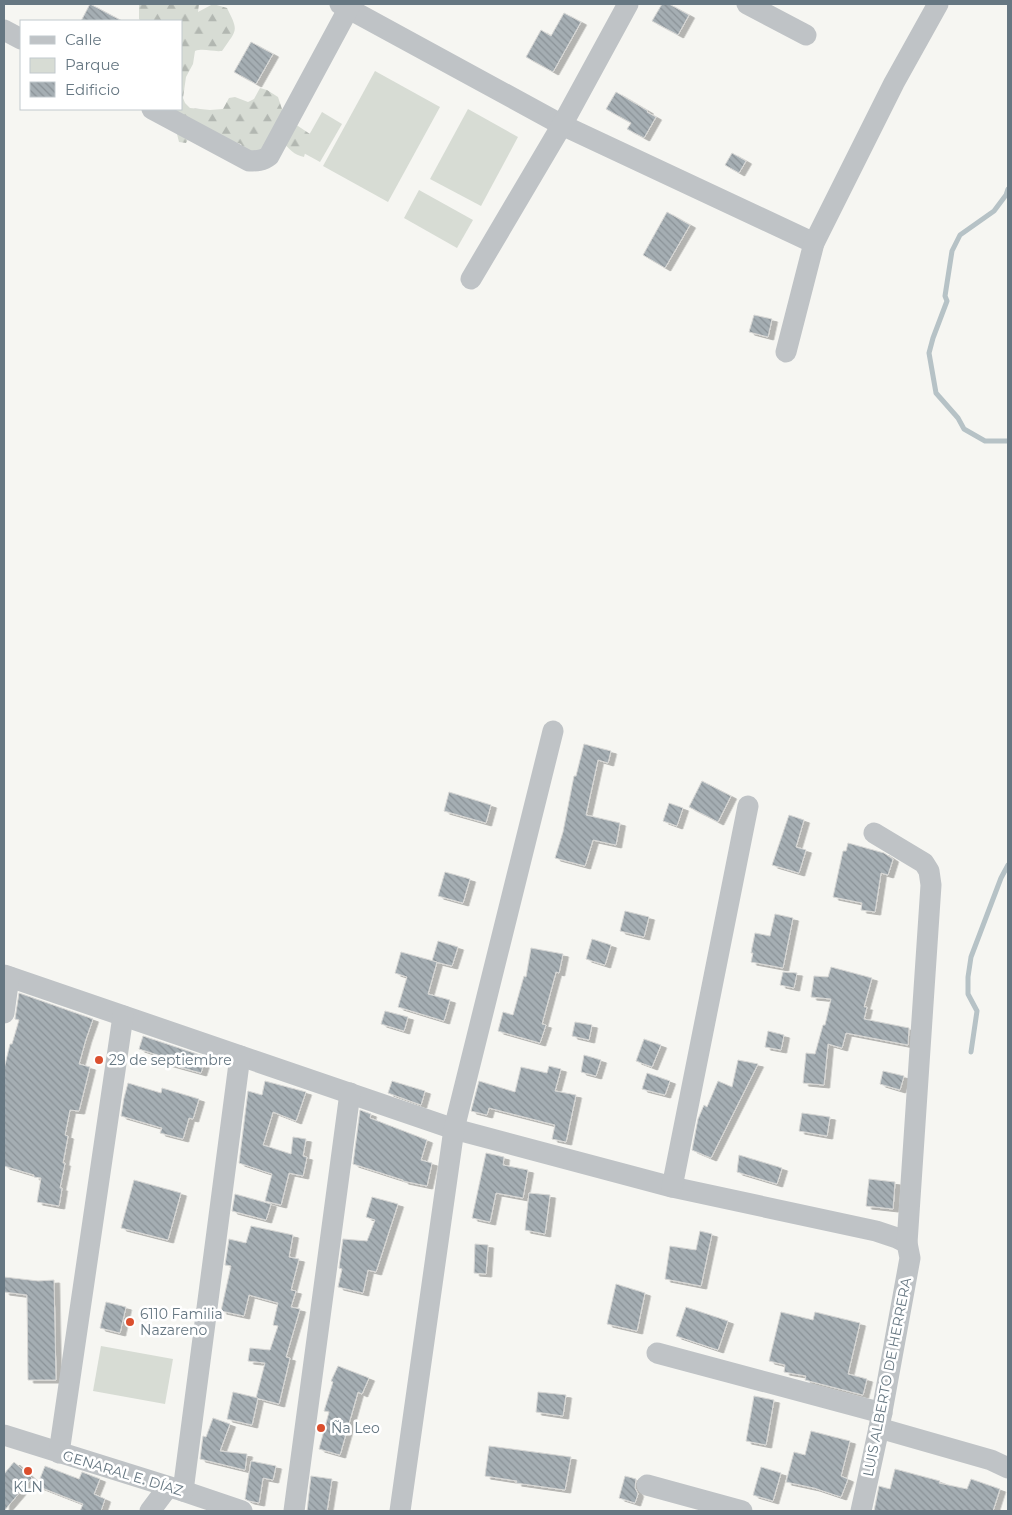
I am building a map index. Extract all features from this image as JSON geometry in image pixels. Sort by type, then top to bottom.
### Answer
[{"type":"street","points":[[471,279],[562,125],[628,4]]},
{"type":"street","points":[[747,4],[806,35]]},
{"type":"street","points":[[786,352],[814,243],[894,83],[938,4]]},
{"type":"street","points":[[154,110],[249,161],[266,160],[347,5],[562,125],[814,243]]},
{"type":"street","points":[[4,30],[20,38]]},
{"type":"street","points":[[400,1511],[454,1129],[553,731]]},
{"type":"street","points":[[672,1187],[748,806]]},
{"type":"street","name":"LUIS ALBERTO DE HERRERA","points":[[861,1511],[910,1258],[907,1243],[931,878],[929,870],[924,863],[874,833]]},
{"type":"street","points":[[4,1013],[6,976],[454,1129],[672,1187],[876,1231],[907,1243]]},
{"type":"street","points":[[60,1453],[124,1016]]},
{"type":"street","points":[[150,1511],[175,1489],[240,1056]]},
{"type":"street","points":[[294,1511],[350,1093]]},
{"type":"street","points":[[656,1353],[880,1420],[992,1460],[1008,1468]]},
{"type":"street","name":"GENARAL E. DÍAZ","points":[[4,1435],[242,1511]]},
{"type":"street","points":[[647,1485],[742,1511]]},
{"type":"green space","points":[[139,4],[199,4],[198,12],[213,4],[227,8],[235,30],[222,51],[195,51],[193,64],[186,77],[183,98],[185,103],[190,108],[223,109],[229,98],[235,97],[248,102],[254,99],[260,88],[267,90],[278,97],[282,109],[289,120],[310,134],[304,157],[294,153],[282,141],[267,153],[246,154],[241,144],[192,131],[186,143],[179,142],[176,130],[149,110],[182,110],[182,20],[139,19]]},
{"type":"green space","points":[[375,71],[440,107],[388,202],[323,166]]},
{"type":"green space","points":[[468,109],[518,137],[481,206],[430,179]]},
{"type":"green space","points":[[322,112],[342,124],[320,162],[300,151]]},
{"type":"green space","points":[[419,190],[473,220],[457,248],[404,218]]},
{"type":"green space","points":[[101,1346],[173,1359],[165,1404],[93,1391]]},
{"type":"building","points":[[90,4],[120,20],[82,20]]},
{"type":"building","points":[[662,4],[669,4],[689,15],[678,35],[652,21]]},
{"type":"building","points":[[564,13],[581,22],[553,72],[526,57],[541,30],[551,36]]},
{"type":"building","points":[[251,42],[273,54],[256,84],[234,72]]},
{"type":"building","points":[[616,92],[656,117],[644,138],[627,129],[631,123],[606,109]]},
{"type":"building","points":[[732,153],[746,161],[739,173],[725,165]]},
{"type":"building","points":[[667,212],[690,225],[665,268],[643,255]]},
{"type":"building","points":[[754,315],[772,319],[768,337],[749,332]]},
{"type":"building","points":[[584,744],[611,751],[608,763],[598,760],[586,815],[620,823],[616,845],[593,840],[585,866],[555,858],[563,832],[574,776],[576,776]]},
{"type":"building","points":[[702,781],[731,796],[718,822],[689,807]]},
{"type":"building","points":[[449,792],[491,805],[486,823],[444,811]]},
{"type":"building","points":[[669,803],[683,808],[677,826],[663,821]]},
{"type":"building","points":[[789,815],[804,820],[796,847],[806,850],[799,873],[772,865]]},
{"type":"building","points":[[848,843],[884,853],[893,859],[888,875],[881,873],[875,912],[861,910],[862,903],[833,897],[843,851],[846,851]]},
{"type":"building","points":[[445,872],[470,879],[463,903],[438,896]]},
{"type":"building","points":[[625,911],[649,917],[644,937],[620,931]]},
{"type":"building","points":[[775,914],[793,918],[783,968],[751,962],[755,933],[770,936]]},
{"type":"building","points":[[592,939],[611,945],[605,965],[586,959]]},
{"type":"building","points":[[438,941],[458,947],[452,966],[432,961]]},
{"type":"building","points":[[531,948],[563,954],[559,973],[556,972],[542,1024],[546,1025],[540,1043],[498,1031],[503,1012],[513,1015],[524,976],[526,977]]},
{"type":"building","points":[[401,952],[437,962],[428,994],[450,1000],[444,1021],[398,1007],[407,977],[395,973]]},
{"type":"building","points":[[831,967],[872,978],[864,1007],[867,1007],[864,1019],[909,1028],[908,1045],[846,1033],[842,1048],[828,1044],[824,1085],[803,1083],[806,1053],[815,1054],[823,1025],[825,1025],[831,999],[811,997],[814,976],[828,977]]},
{"type":"building","points":[[783,972],[797,973],[794,988],[780,985]]},
{"type":"building","points":[[19,993],[93,1019],[79,1064],[90,1067],[79,1111],[70,1110],[65,1135],[68,1136],[63,1163],[65,1163],[59,1206],[37,1202],[41,1178],[4,1166],[4,1069],[10,1044],[12,1044],[19,1020],[15,1019]]},
{"type":"building","points":[[385,1011],[408,1017],[404,1031],[381,1024]]},
{"type":"building","points":[[575,1022],[592,1025],[589,1040],[572,1036]]},
{"type":"building","points":[[768,1031],[784,1035],[781,1050],[765,1047]]},
{"type":"building","points":[[143,1036],[206,1057],[201,1073],[165,1063],[167,1058],[139,1049]]},
{"type":"building","points":[[644,1039],[661,1045],[652,1067],[636,1061]]},
{"type":"building","points":[[584,1055],[601,1060],[596,1076],[581,1072]]},
{"type":"building","points":[[738,1060],[758,1064],[711,1158],[692,1150],[698,1119],[704,1105],[707,1107],[718,1081],[732,1087]]},
{"type":"building","points":[[549,1066],[561,1069],[555,1091],[576,1095],[566,1142],[552,1139],[555,1125],[489,1108],[487,1115],[471,1111],[479,1081],[515,1092],[521,1067],[547,1073]]},
{"type":"building","points":[[883,1071],[904,1076],[900,1090],[880,1084]]},
{"type":"building","points":[[647,1073],[670,1081],[665,1095],[642,1089]]},
{"type":"building","points":[[265,1081],[306,1092],[296,1121],[273,1112],[263,1145],[291,1154],[293,1137],[306,1139],[303,1156],[307,1157],[303,1176],[289,1173],[281,1205],[265,1201],[272,1174],[239,1163],[248,1091],[262,1095]]},
{"type":"building","points":[[392,1081],[425,1091],[421,1105],[388,1093]]},
{"type":"building","points":[[128,1083],[161,1093],[162,1088],[199,1099],[193,1119],[189,1118],[183,1139],[160,1133],[162,1128],[121,1116]]},
{"type":"building","points":[[360,1110],[371,1114],[370,1118],[427,1140],[421,1160],[432,1163],[427,1186],[403,1181],[353,1164]]},
{"type":"building","points":[[802,1113],[830,1117],[827,1136],[799,1131]]},
{"type":"building","points":[[486,1153],[504,1157],[503,1165],[528,1170],[523,1198],[496,1193],[490,1222],[472,1218]]},
{"type":"building","points":[[739,1155],[782,1168],[777,1184],[737,1172]]},
{"type":"building","points":[[869,1179],[895,1182],[893,1209],[866,1206]]},
{"type":"building","points":[[134,1180],[181,1193],[168,1240],[121,1228]]},
{"type":"building","points":[[529,1193],[550,1195],[545,1234],[525,1230]]},
{"type":"building","points":[[235,1194],[271,1204],[266,1220],[232,1211]]},
{"type":"building","points":[[372,1197],[398,1204],[376,1272],[368,1270],[363,1293],[338,1287],[342,1269],[339,1268],[343,1239],[367,1241],[375,1220],[366,1217]]},
{"type":"building","points":[[251,1226],[293,1235],[289,1257],[299,1259],[291,1290],[296,1291],[291,1307],[300,1309],[286,1357],[290,1358],[279,1404],[256,1398],[265,1363],[248,1361],[250,1348],[270,1350],[278,1326],[273,1325],[278,1303],[249,1295],[244,1316],[221,1311],[231,1266],[225,1265],[229,1239],[246,1243]]},
{"type":"building","points":[[700,1231],[712,1234],[701,1286],[665,1279],[670,1246],[696,1250]]},
{"type":"building","points":[[475,1244],[488,1245],[486,1274],[474,1273]]},
{"type":"building","points":[[4,1277],[38,1281],[54,1280],[56,1380],[28,1380],[27,1295],[4,1292]]},
{"type":"building","points":[[616,1284],[645,1293],[637,1331],[607,1324]]},
{"type":"building","points":[[106,1302],[126,1307],[120,1333],[100,1328]]},
{"type":"building","points":[[686,1307],[728,1321],[718,1350],[676,1336]]},
{"type":"building","points":[[781,1312],[813,1320],[815,1312],[860,1323],[848,1374],[867,1379],[863,1395],[805,1380],[806,1376],[784,1372],[785,1365],[769,1361]]},
{"type":"building","points":[[338,1366],[369,1378],[362,1394],[358,1392],[340,1455],[319,1449],[329,1412],[324,1411],[333,1382],[331,1381]]},
{"type":"building","points":[[233,1392],[258,1398],[252,1425],[227,1419]]},
{"type":"building","points":[[538,1392],[566,1395],[563,1416],[536,1412]]},
{"type":"building","points":[[754,1396],[774,1400],[766,1445],[746,1441]]},
{"type":"building","points":[[213,1418],[230,1424],[220,1451],[247,1454],[245,1470],[200,1459],[203,1436],[206,1437]]},
{"type":"building","points":[[811,1431],[850,1441],[841,1476],[848,1479],[841,1497],[814,1488],[786,1482],[794,1452],[805,1455]]},
{"type":"building","points":[[489,1446],[571,1457],[565,1490],[516,1483],[517,1481],[485,1476]]},
{"type":"building","points":[[251,1461],[276,1466],[273,1480],[263,1478],[259,1503],[245,1499]]},
{"type":"building","points":[[14,1462],[32,1478],[4,1511],[4,1474]]},
{"type":"building","points":[[45,1466],[79,1479],[82,1472],[100,1479],[94,1494],[105,1499],[101,1511],[80,1511],[83,1504],[37,1486]]},
{"type":"building","points":[[761,1467],[781,1473],[773,1501],[753,1495]]},
{"type":"building","points":[[895,1469],[940,1481],[939,1483],[967,1489],[971,1479],[1000,1489],[993,1511],[874,1511],[879,1486],[890,1489]]},
{"type":"building","points":[[311,1476],[332,1479],[327,1511],[307,1511]]},
{"type":"building","points":[[625,1476],[636,1479],[635,1488],[638,1494],[635,1503],[619,1498]]},
{"type":"waterway","points":[[1008,189],[1006,195],[994,211],[960,235],[952,251],[945,296],[947,301],[929,353],[936,393],[958,418],[964,429],[985,441],[1008,441]]},
{"type":"waterway","points":[[971,1052],[977,1011],[968,994],[971,957],[1001,878],[1008,865]]},
{"type":"place","name":"29 de septiembre","points":[[99,1060]]},
{"type":"place","name":"6110 Familia Nazareno","points":[[130,1322]]},
{"type":"place","name":"Ña Leo","points":[[321,1428]]},
{"type":"place","name":"KLN","points":[[28,1471]]}]
